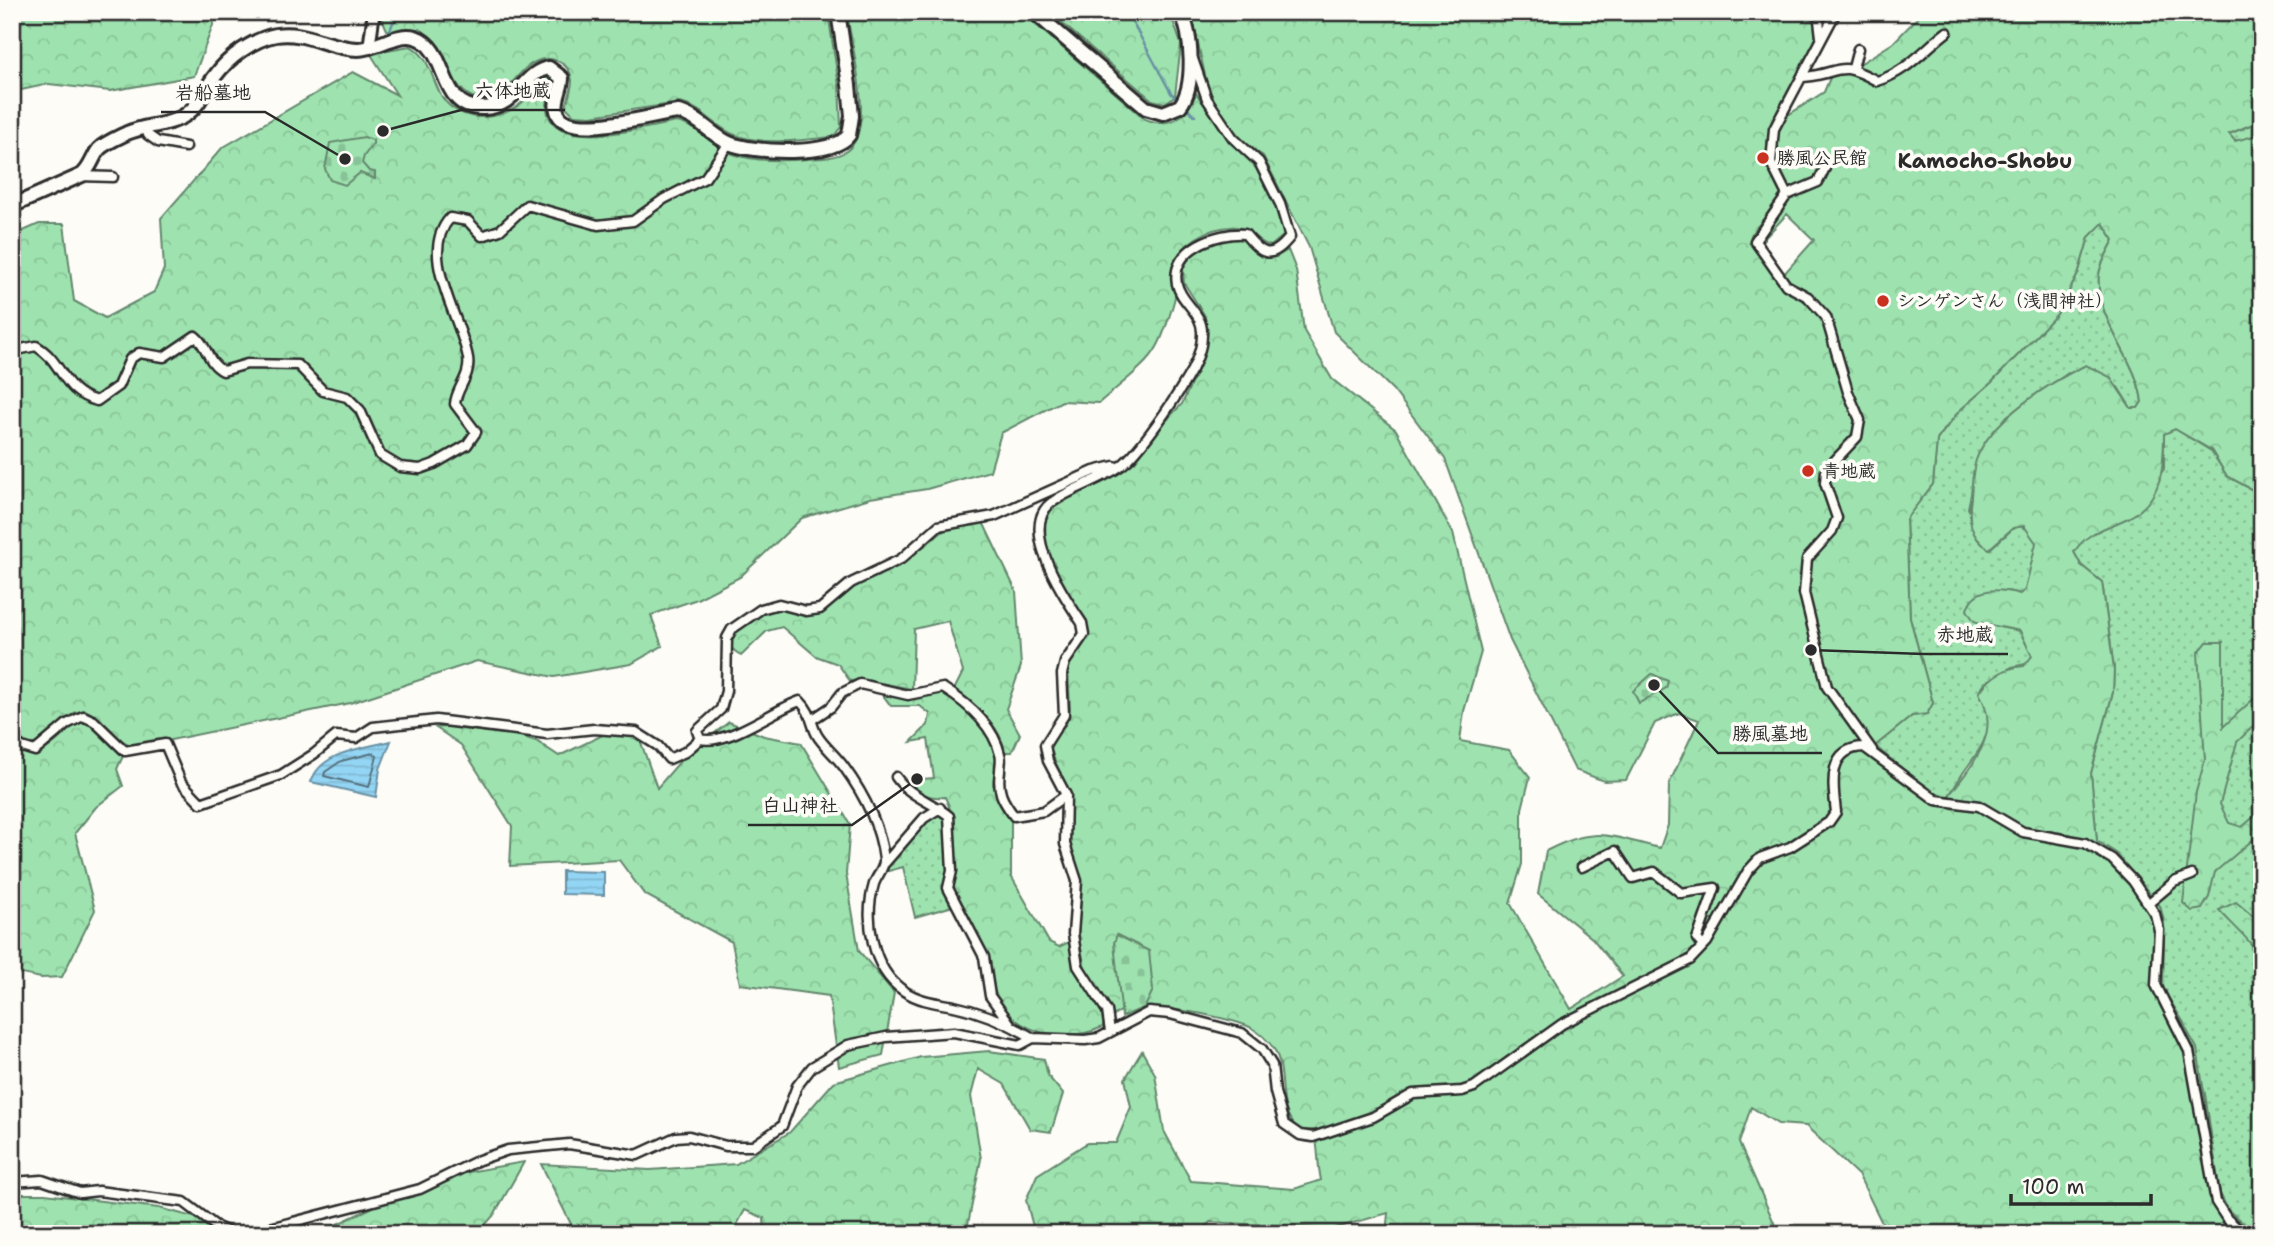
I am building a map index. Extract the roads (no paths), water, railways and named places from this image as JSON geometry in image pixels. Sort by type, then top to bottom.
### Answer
[{"type":"main road","points":[[369,48],[374,12]]},
{"type":"main road","points":[[12,206],[79,176],[89,169],[99,149],[146,126],[176,120],[188,113],[216,74],[235,55],[256,42],[291,34],[347,49],[369,48],[411,36],[420,40],[433,55],[451,93],[469,106],[489,107],[504,103],[520,92],[536,73],[549,68],[562,78],[556,107],[559,117],[569,124],[591,126],[678,113],[692,117],[729,143],[789,151],[836,146],[847,139],[852,116],[838,12]]},
{"type":"main road","points":[[1034,12],[1154,112],[1172,111],[1184,100],[1191,53],[1181,12]]},
{"type":"street","points":[[1818,12],[1821,40]]},
{"type":"street","points":[[1787,195],[1772,169],[1774,129],[1836,12]]},
{"type":"street","points":[[1803,77],[1818,76],[1834,69],[1853,68],[1877,81],[1895,75],[1915,63],[1922,51],[1947,32]]},
{"type":"street","points":[[1853,68],[1858,49]]},
{"type":"street","points":[[1110,1032],[1107,1011],[1078,965],[1073,934],[1078,894],[1077,881],[1065,844],[1066,794],[1048,761],[1045,745],[1065,715],[1062,674],[1065,662],[1084,634],[1082,622],[1045,556],[1040,522],[1049,504],[1124,463],[1194,365],[1202,335],[1199,317],[1177,285],[1178,268],[1187,253],[1201,243],[1228,232],[1245,234],[1257,250],[1269,254],[1280,250],[1290,237],[1280,204],[1259,162],[1233,138],[1208,99],[1191,53]]},
{"type":"street","points":[[146,126],[148,135],[158,142],[186,147]]},
{"type":"street","points":[[12,351],[36,346],[46,351],[64,380],[81,397],[97,401],[118,386],[130,359],[139,353],[164,358],[195,336],[201,341],[215,367],[223,371],[247,364],[298,365],[317,387],[346,397],[360,410],[380,455],[400,467],[420,469],[467,445],[476,432],[455,404],[468,371],[468,358],[456,313],[437,265],[442,229],[450,218],[462,218],[482,236],[500,230],[527,205],[598,225],[633,221],[664,199],[705,177],[729,143]]},
{"type":"street","points":[[1827,164],[1818,182],[1787,195],[1755,241],[1786,285],[1808,297],[1826,317],[1860,424],[1857,436],[1826,470],[1825,483],[1837,518],[1832,531],[1807,559],[1804,593],[1827,687],[1872,750],[1936,800],[1979,806],[2023,832],[2069,839],[2101,850],[2123,868],[2150,903],[2159,930],[2155,985],[2189,1051],[2217,1202],[2227,1220],[2244,1234]]},
{"type":"street","points":[[79,176],[113,177]]},
{"type":"street","points":[[700,739],[697,732],[721,709],[726,691],[727,638],[732,629],[761,609],[779,604],[806,611],[820,609],[851,583],[901,559],[937,526],[994,516],[1094,471],[1124,463]]},
{"type":"street","points":[[813,719],[831,707],[842,693],[860,684],[908,695],[943,688],[977,715],[995,742],[1001,756],[998,786],[1001,799],[1014,816],[1045,811],[1066,794]]},
{"type":"street","points":[[12,739],[22,747],[35,751],[67,724],[83,716],[94,721],[125,751],[165,744],[181,782],[201,803],[281,775],[314,754],[335,736],[356,738],[373,727],[393,723],[436,720],[547,734],[594,729],[636,732],[658,746],[669,759],[685,752],[700,739],[715,740],[732,734],[800,701],[813,719],[817,737],[845,768],[866,804],[885,863]]},
{"type":"street","points":[[940,808],[923,818],[885,863],[874,883],[871,939],[888,974],[902,990],[918,998],[1011,1025],[1033,1038],[1084,1040],[1110,1032],[1149,1012],[1242,1033],[1262,1048],[1272,1065],[1275,1092],[1284,1124],[1300,1135],[1313,1137],[1373,1117],[1413,1094],[1437,1090],[1462,1091],[1474,1087],[1552,1030],[1690,960],[1703,946],[1748,871],[1760,858],[1790,847],[1829,822],[1836,812],[1831,775],[1841,756],[1855,748],[1872,750]]},
{"type":"street","points":[[896,777],[903,788],[940,808],[949,816],[952,871],[948,888],[984,957],[990,996],[1011,1025]]},
{"type":"street","points":[[1583,867],[1591,860],[1615,851],[1633,878],[1654,872],[1681,893],[1716,888],[1697,939],[1703,946]]},
{"type":"street","points":[[2150,903],[2174,882],[2192,876]]},
{"type":"street","points":[[247,1234],[420,1188],[479,1160],[508,1150],[569,1144],[637,1155],[676,1137],[689,1136],[726,1146],[753,1146],[782,1126],[797,1086],[812,1067],[838,1049],[862,1040],[954,1032],[1020,1045],[1033,1038]]},
{"type":"street","points":[[12,1182],[42,1180],[80,1193],[98,1191],[184,1202],[217,1227],[233,1234]]},
{"type":"water","points":[[391,741],[380,769],[376,797],[311,782],[316,772],[334,757]]},
{"type":"water","points":[[562,871],[604,872],[604,895],[562,894]]},
{"type":"waterway","points":[[389,33],[397,12]]},
{"type":"waterway","points":[[1127,12],[1171,93],[1177,99]]},
{"type":"waterway","points":[[1185,106],[1195,116]]},
{"type":"place","name":"六体地蔵","points":[[383,131]]},
{"type":"place","name":"勝風公民館","points":[[1763,158]]},
{"type":"place","name":"岩船墓地","points":[[345,159]]},
{"type":"place","name":"シンゲンさん（浅間神社）","points":[[1883,301]]},
{"type":"place","name":"青地蔵","points":[[1808,471]]},
{"type":"place","name":"赤地蔵","points":[[1811,650]]},
{"type":"place","name":"勝風墓地","points":[[1654,685]]},
{"type":"place","name":"白山神社","points":[[917,779]]},
{"type":"district","name":"Kamocho-Shobu","points":[[1985,161]]}]
